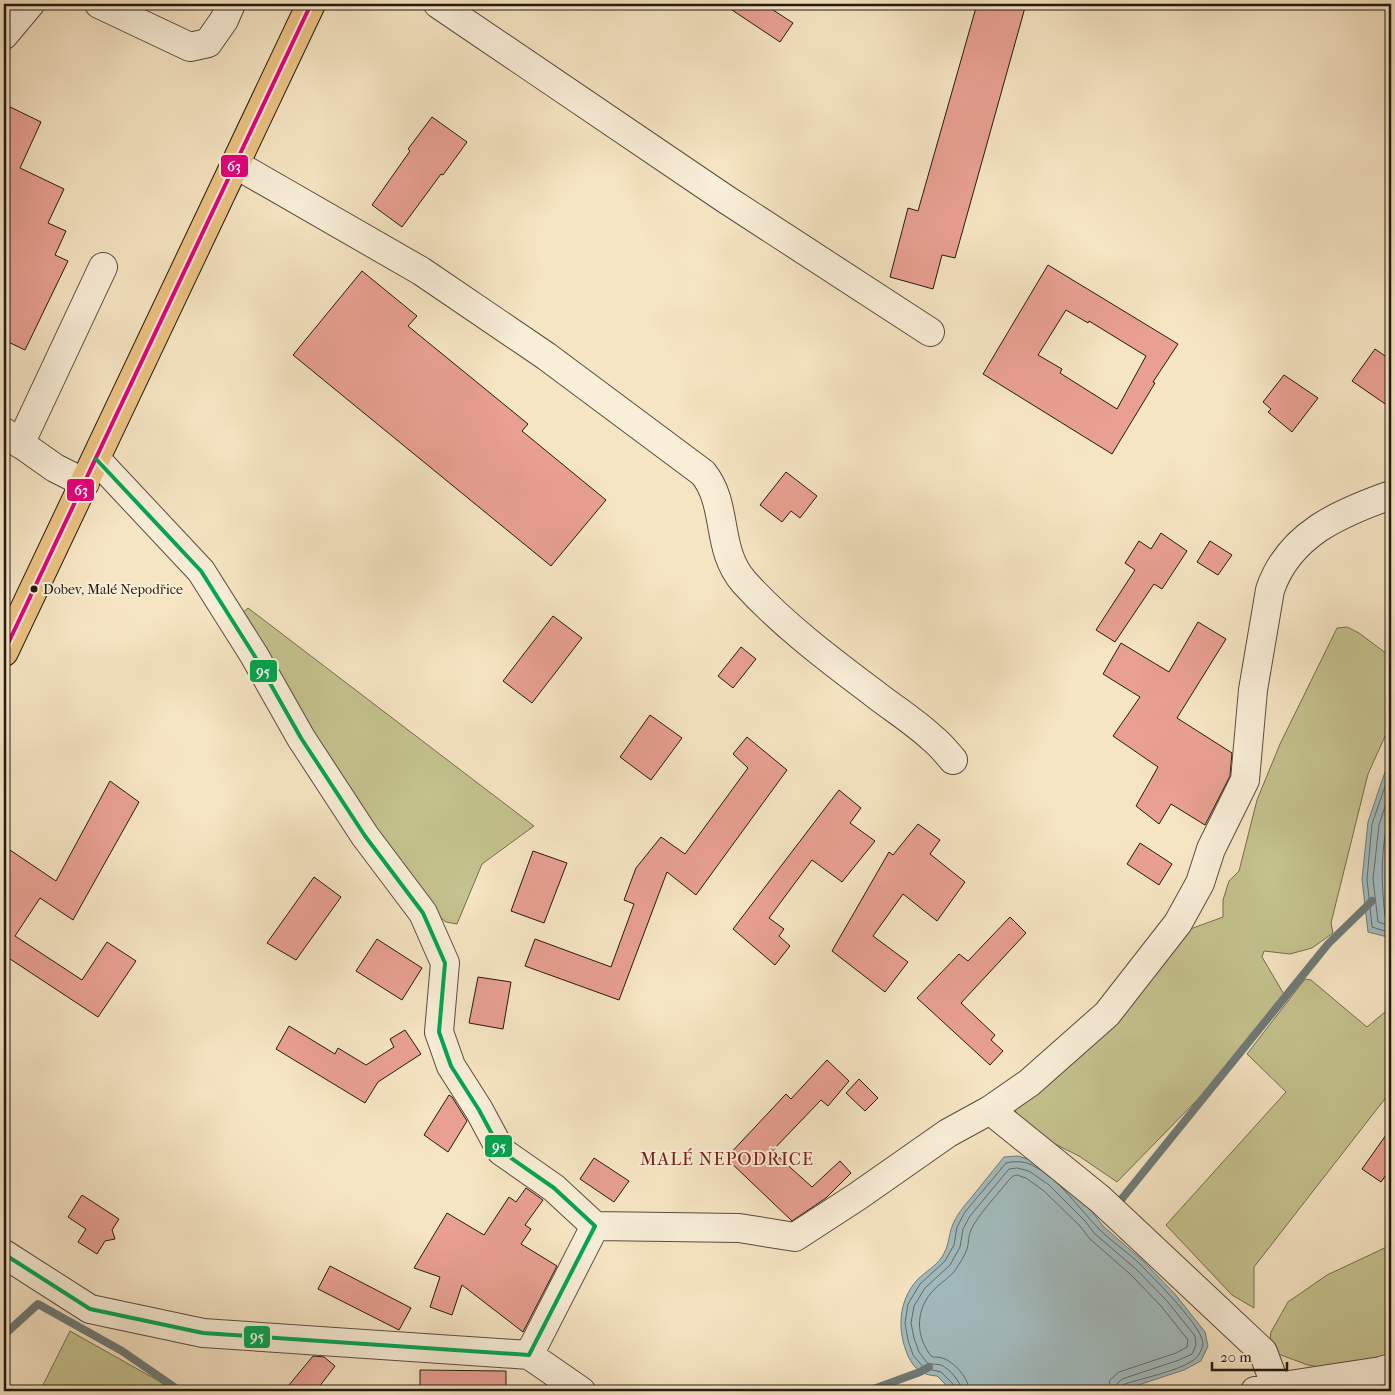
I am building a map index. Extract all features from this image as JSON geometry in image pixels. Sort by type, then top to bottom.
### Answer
[{"type":"main road","points":[[4,652],[311,4]]},
{"type":"street","points":[[4,35],[30,4]]},
{"type":"street","points":[[99,4],[190,47],[208,42],[224,20],[231,4]]},
{"type":"street","points":[[438,4],[724,198],[930,332]]},
{"type":"street","points":[[235,164],[420,271],[546,356],[703,473],[715,492],[727,553],[733,568],[743,582],[813,646],[932,737],[953,760]]},
{"type":"street","points":[[84,483],[55,468],[12,438],[103,266]]},
{"type":"street","points":[[96,459],[201,571],[254,655],[301,738],[365,836],[422,913],[445,963],[439,1032],[451,1066],[479,1110],[501,1151],[554,1188],[595,1226],[739,1228],[795,1237],[858,1196],[948,1133],[990,1110],[1029,1083],[1107,1014],[1178,923],[1200,883],[1211,850],[1245,780],[1253,690],[1270,590],[1275,576],[1285,559],[1311,532],[1330,521],[1391,495]]},
{"type":"street","points":[[990,1110],[1100,1199],[1263,1352],[1265,1389],[1391,1368]]},
{"type":"street","points":[[530,1355],[595,1226]]},
{"type":"street","points":[[4,1254],[90,1309],[204,1333],[530,1355],[581,1391]]},
{"type":"shaded area","points":[[248,608],[534,826],[482,864],[457,924],[446,922],[431,910],[308,740],[239,616]]},
{"type":"shaded area","points":[[1347,627],[1359,633],[1391,657],[1391,723],[1368,774],[1331,923],[1333,933],[1312,948],[1290,954],[1264,951],[1262,957],[1285,996],[1198,1099],[1117,1182],[1079,1156],[1025,1129],[1015,1113],[1017,1106],[1182,932],[1223,917],[1223,900],[1229,881],[1239,871],[1257,800],[1280,744],[1337,628]]},
{"type":"shaded area","points":[[1305,979],[1311,980],[1367,1027],[1391,1007],[1391,1091],[1254,1267],[1254,1308],[1232,1295],[1166,1225],[1286,1092],[1247,1054]]},
{"type":"shaded area","points":[[1391,1245],[1391,1354],[1348,1365],[1325,1368],[1308,1365],[1278,1354],[1269,1345],[1271,1332],[1288,1302],[1327,1275]]},
{"type":"shaded area","points":[[70,1331],[157,1380],[173,1391],[40,1391]]},
{"type":"water","points":[[1391,761],[1391,938],[1368,932],[1362,879],[1368,822],[1387,766]]},
{"type":"water","points":[[1018,1156],[1034,1161],[1069,1189],[1103,1226],[1143,1261],[1175,1294],[1205,1332],[1208,1346],[1201,1361],[1184,1370],[1120,1391],[952,1391],[937,1376],[923,1373],[913,1365],[904,1346],[902,1336],[901,1316],[906,1298],[917,1280],[942,1257],[953,1224],[963,1208],[1004,1157]]},
{"type":"building","points":[[723,4],[764,4],[793,23],[780,42]]},
{"type":"building","points":[[977,4],[1026,4],[955,258],[942,255],[933,289],[890,277],[908,208],[918,211]]},
{"type":"building","points":[[4,104],[41,122],[20,168],[64,189],[48,223],[66,231],[55,255],[68,261],[25,350],[4,340]]},
{"type":"building","points":[[432,117],[467,142],[402,227],[372,205],[410,151],[408,149]]},
{"type":"building","points":[[1048,265],[1178,344],[1153,382],[1155,383],[1112,454],[983,374]],"holes":[[[1066,310],[1088,323],[1089,321],[1146,356],[1117,409],[1060,373],[1062,369],[1038,355]]]},
{"type":"building","points":[[362,271],[417,316],[408,326],[528,424],[522,431],[606,500],[551,566],[293,355]]},
{"type":"building","points":[[1375,349],[1391,360],[1391,408],[1352,381]]},
{"type":"building","points":[[1284,375],[1318,398],[1292,432],[1268,412],[1271,409],[1263,402]]},
{"type":"building","points":[[786,472],[817,496],[800,518],[791,511],[782,522],[760,505]]},
{"type":"building","points":[[1161,533],[1187,551],[1162,589],[1154,584],[1115,642],[1096,630],[1135,570],[1125,563],[1139,541],[1151,549]]},
{"type":"building","points":[[1210,541],[1232,555],[1218,575],[1197,562]]},
{"type":"building","points":[[553,616],[582,638],[532,703],[503,681]]},
{"type":"building","points":[[1198,622],[1226,639],[1177,718],[1232,753],[1230,776],[1205,825],[1171,804],[1159,824],[1136,806],[1158,767],[1113,736],[1140,697],[1103,674],[1121,643],[1169,672]]},
{"type":"building","points":[[741,647],[756,659],[733,688],[718,676]]},
{"type":"building","points":[[650,715],[682,738],[651,780],[620,757]]},
{"type":"building","points":[[747,737],[787,770],[696,895],[667,872],[619,1000],[525,966],[535,939],[611,967],[634,904],[624,900],[636,868],[661,837],[685,854],[748,768],[733,754]]},
{"type":"building","points":[[110,781],[139,802],[73,920],[40,898],[15,936],[82,980],[107,942],[136,961],[98,1017],[4,955],[4,846],[56,881]]},
{"type":"building","points":[[839,790],[861,808],[850,823],[875,841],[842,882],[812,860],[769,918],[784,929],[779,936],[790,946],[775,965],[733,929]]},
{"type":"building","points":[[918,824],[940,840],[930,854],[965,882],[937,921],[903,894],[873,936],[908,962],[885,992],[832,951],[889,852],[893,855]]},
{"type":"building","points":[[1140,843],[1172,864],[1159,885],[1127,864]]},
{"type":"building","points":[[533,851],[567,863],[544,923],[511,911]]},
{"type":"building","points":[[314,877],[341,897],[296,960],[267,943]]},
{"type":"building","points":[[1010,917],[1026,933],[961,1003],[995,1035],[991,1040],[1003,1051],[990,1065],[917,998],[959,954],[968,961]]},
{"type":"building","points":[[377,939],[422,968],[402,1000],[356,971]]},
{"type":"building","points":[[478,977],[511,982],[503,1029],[469,1023]]},
{"type":"building","points":[[289,1026],[335,1054],[338,1048],[366,1065],[394,1047],[390,1039],[405,1030],[421,1054],[378,1082],[365,1103],[276,1049]]},
{"type":"building","points":[[827,1060],[849,1081],[828,1106],[821,1100],[772,1151],[812,1187],[840,1161],[851,1173],[826,1198],[792,1221],[726,1158],[786,1094],[791,1099]]},
{"type":"building","points":[[859,1079],[878,1098],[865,1111],[846,1093]]},
{"type":"building","points":[[449,1095],[467,1121],[448,1152],[424,1135]]},
{"type":"building","points":[[1391,1128],[1391,1168],[1381,1182],[1362,1169]]},
{"type":"building","points":[[594,1158],[629,1181],[614,1202],[580,1179]]},
{"type":"building","points":[[526,1188],[543,1200],[525,1225],[531,1229],[521,1244],[557,1266],[523,1332],[462,1285],[452,1315],[430,1307],[440,1277],[414,1268],[447,1213],[484,1235],[509,1197],[516,1202]]},
{"type":"building","points":[[82,1195],[119,1219],[112,1230],[115,1239],[105,1241],[97,1254],[78,1242],[86,1229],[68,1217]]},
{"type":"building","points":[[330,1266],[411,1308],[399,1330],[318,1289]]},
{"type":"building","points":[[313,1356],[324,1357],[335,1366],[316,1391],[284,1391]]},
{"type":"building","points":[[420,1370],[506,1371],[506,1391],[420,1391]]},
{"type":"waterway","points":[[1116,1206],[1328,944],[1372,901]]},
{"type":"waterway","points":[[4,1335],[38,1304],[122,1351],[180,1391]]},
{"type":"waterway","points":[[868,1391],[929,1367]]},
{"type":"transit line","name":"63","points":[[4,652],[311,4]]},
{"type":"transit line","name":"95","points":[[4,1254],[90,1309],[203,1333],[529,1355],[595,1226],[554,1188],[501,1151],[479,1110],[451,1066],[439,1032],[445,963],[423,913],[365,836],[301,738],[254,655],[201,571],[96,459]]},
{"type":"place","name":"Dobev, Malé Nepodřice","points":[[34,589]]},
{"type":"district","name":"MALÉ NEPODŘICE","points":[[727,1159]]}]
